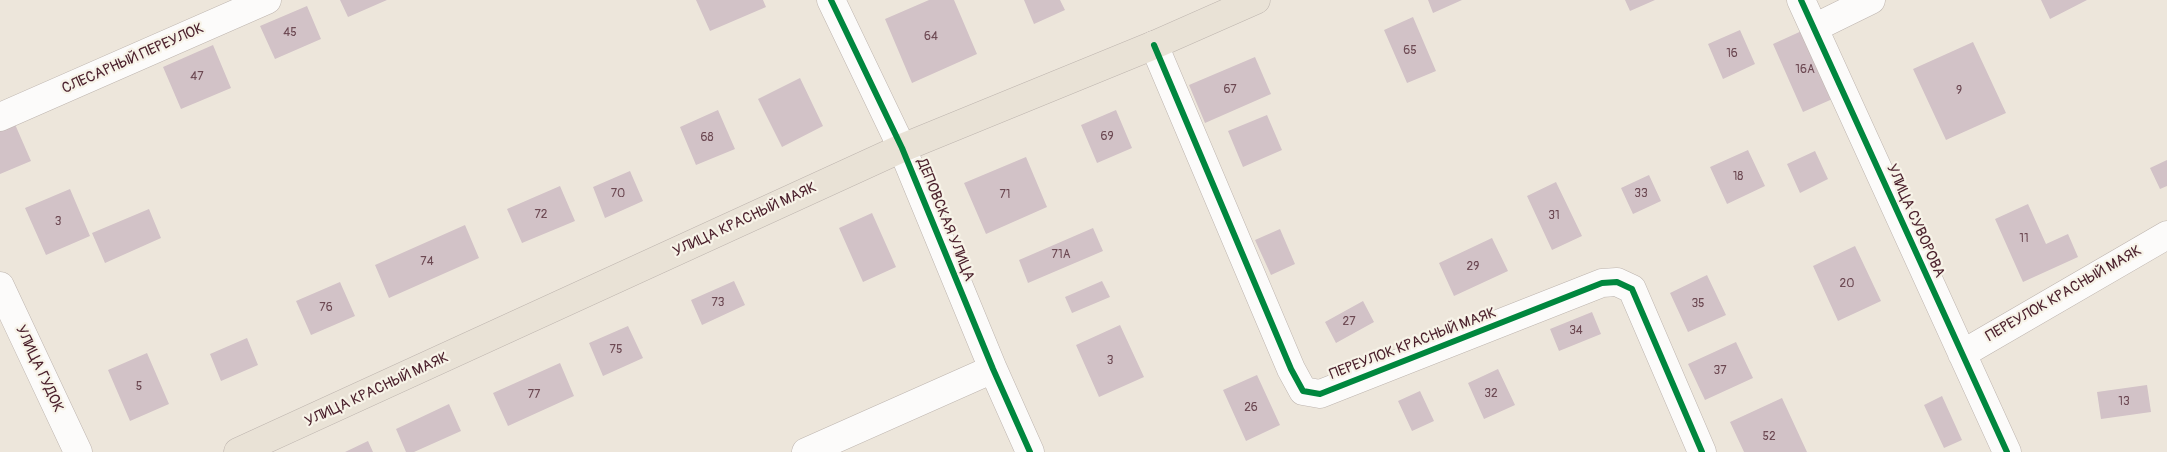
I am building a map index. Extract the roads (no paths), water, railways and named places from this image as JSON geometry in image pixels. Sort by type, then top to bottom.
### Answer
[{"type":"main road","name":"УЛИЦА КРАСНЫЙ МАЯК","points":[[238,452],[902,148],[1154,45],[1256,0]]},
{"type":"street","name":"СЛЕСАРНЫЙ ПЕРЕУЛОК","points":[[0,117],[267,0]]},
{"type":"street","name":"ДЕПОВСКАЯ УЛИЦА","points":[[831,0],[902,148],[993,369],[1030,452]]},
{"type":"street","name":"УЛИЦА СУВОРОВА","points":[[1801,0],[2007,452]]},
{"type":"street","points":[[1814,28],[1871,0]]},
{"type":"street","name":"ПЕРЕУЛОК КРАСНЫЙ МАЯК","points":[[1154,45],[1291,369],[1303,391],[1320,394],[1602,283],[1617,282],[1632,289],[1702,452]]},
{"type":"street","name":"ПЕРЕУЛОК КРАСНЫЙ МАЯК","points":[[1962,354],[2167,235]]},
{"type":"street","name":"УЛИЦА ГУДОК","points":[[0,286],[78,452]]},
{"type":"street","points":[[806,452],[993,369]]}]
